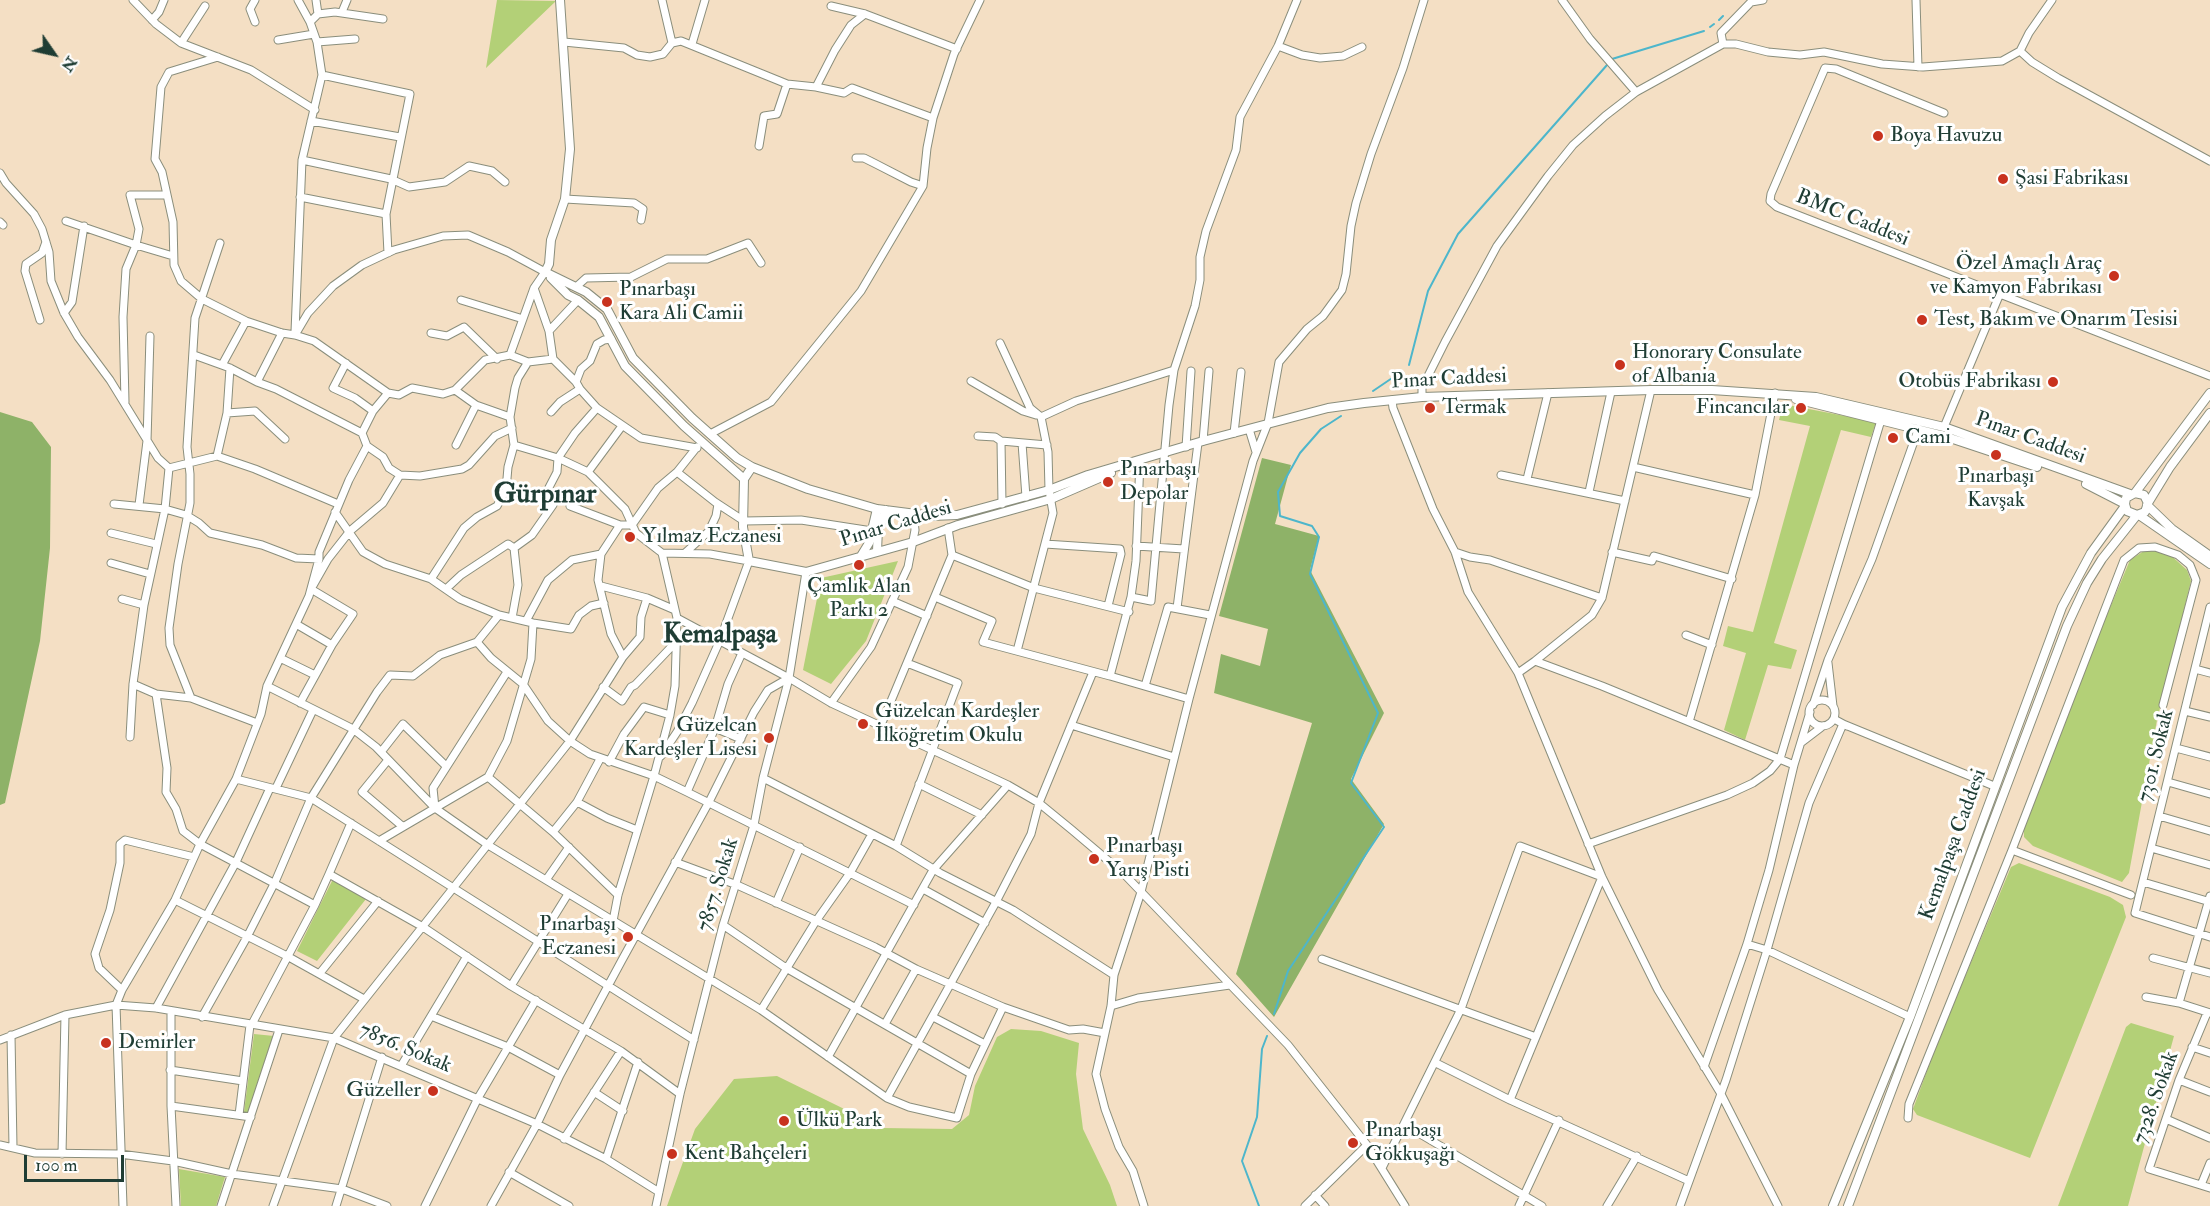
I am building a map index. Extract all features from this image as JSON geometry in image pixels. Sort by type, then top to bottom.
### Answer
[{"type":"main road","points":[[545,272],[549,264],[551,240],[565,199],[570,149],[560,0]]},
{"type":"main road","points":[[545,272],[586,292],[607,309],[633,358],[736,458],[752,467],[808,489],[877,509],[957,520]]},
{"type":"main road","points":[[545,272],[568,295],[599,317],[625,366],[699,445],[744,479]]},
{"type":"main road","name":"Pınar Caddesi","points":[[957,520],[1050,495],[1088,476],[1136,461],[1328,408],[1422,397],[1651,390],[1775,393],[1816,397],[1944,427],[2133,493]]},
{"type":"main road","name":"Pınar Caddesi","points":[[1775,393],[1944,436],[2086,484],[2125,505]]},
{"type":"main road","name":"Kemalpaşa Caddesi","points":[[1833,1206],[1910,1017],[2062,607],[2091,553],[2133,493],[2210,393]]},
{"type":"main road","name":"Kemalpaşa Caddesi","points":[[1848,1206],[2067,626],[2087,583],[2102,559],[2138,515],[2145,512],[2147,504],[2170,467],[2210,413]]},
{"type":"main road","points":[[749,561],[743,527],[744,479],[752,467]]},
{"type":"main road","points":[[2133,493],[2145,496],[2147,504],[2172,529],[2210,556]]},
{"type":"main road","name":"Pınar Caddesi","points":[[749,561],[806,572],[913,542],[948,528],[957,520],[1002,504],[1026,497],[1050,495]]},
{"type":"main road","points":[[2125,505],[2129,513],[2138,515],[2210,564]]},
{"type":"main road","points":[[861,556],[869,543],[877,509]]},
{"type":"main road","points":[[877,551],[878,529],[886,510]]},
{"type":"street","points":[[133,0],[152,20],[181,43],[251,70],[315,110]]},
{"type":"street","points":[[152,20],[159,12],[164,0]]},
{"type":"street","points":[[255,0],[250,9],[255,22]]},
{"type":"street","points":[[295,334],[302,160],[322,75],[317,42],[310,22],[298,0]]},
{"type":"street","points":[[316,0],[318,14]]},
{"type":"street","points":[[342,12],[347,0]]},
{"type":"street","points":[[662,0],[672,43]]},
{"type":"street","points":[[692,44],[705,0]]},
{"type":"street","points":[[710,434],[771,402],[861,291],[923,186],[933,118],[957,49],[980,0]]},
{"type":"street","points":[[1131,597],[1151,601],[1174,370],[1195,306],[1200,280],[1200,257],[1206,231],[1236,150],[1240,117],[1278,46],[1296,0]]},
{"type":"street","points":[[1144,1206],[1133,1171],[1119,1147],[1112,1122],[1105,1109],[1096,1074],[1111,1006],[1114,975],[1141,892],[1210,615],[1256,452],[1268,423],[1279,362],[1307,329],[1323,316],[1342,290],[1356,203],[1424,0]]},
{"type":"street","points":[[1562,0],[1590,39],[1636,92]]},
{"type":"street","points":[[1723,44],[1721,33],[1752,1],[1763,0]]},
{"type":"street","points":[[1916,0],[1918,66]]},
{"type":"street","points":[[1422,397],[1422,388],[1444,342],[1497,246],[1573,145],[1636,92],[1723,44],[1736,44],[1768,52],[1800,55],[1824,52],[1882,64],[1918,66],[2002,61],[2020,51],[2029,33],[2052,0]]},
{"type":"street","points":[[181,43],[205,6]]},
{"type":"street","points":[[831,6],[865,14],[957,49]]},
{"type":"street","points":[[310,22],[318,14],[342,12],[383,19]]},
{"type":"street","points":[[816,87],[851,25],[865,14]]},
{"type":"street","points":[[278,40],[314,34]]},
{"type":"street","points":[[317,42],[355,39]]},
{"type":"street","points":[[564,42],[624,48],[637,55],[650,57],[663,54],[672,43],[681,41],[788,84],[844,93],[852,88],[933,118]]},
{"type":"street","points":[[1278,46],[1302,55],[1320,58],[1343,56],[1362,47]]},
{"type":"street","points":[[2020,51],[2032,62],[2058,78],[2210,161]]},
{"type":"street","points":[[218,57],[169,72],[161,87],[155,159],[162,172],[173,222],[174,265],[181,281],[202,299],[246,321],[314,341],[388,393],[399,394],[412,388],[443,394],[455,390],[484,360],[510,355],[528,362],[553,359]]},
{"type":"street","name":"BMC Caddesi","points":[[1944,113],[1836,69],[1825,68],[1770,201],[1777,207],[1999,296],[2210,376]]},
{"type":"street","points":[[322,75],[410,94],[391,179],[386,214],[388,253]]},
{"type":"street","points":[[759,146],[764,116],[777,114],[788,84]]},
{"type":"street","points":[[311,121],[400,137]]},
{"type":"street","points":[[856,158],[870,161],[923,186]]},
{"type":"street","points":[[302,160],[391,179],[408,187],[445,182],[469,166],[492,171],[505,182]]},
{"type":"street","points":[[0,172],[6,183],[34,214],[42,229],[51,281],[63,312],[78,337],[110,380],[158,458],[170,468]]},
{"type":"street","points":[[125,405],[123,317],[126,269],[136,245],[139,229],[130,195],[166,195]]},
{"type":"street","points":[[300,197],[386,214]]},
{"type":"street","points":[[565,199],[634,203],[643,209],[641,220]]},
{"type":"street","points":[[66,221],[173,256]]},
{"type":"street","points":[[63,312],[72,302],[84,226]]},
{"type":"street","points":[[295,334],[308,313],[333,286],[362,265],[388,253],[443,236],[468,236],[508,252],[545,272],[534,288],[510,355]]},
{"type":"street","points":[[40,320],[25,271],[26,264],[42,253],[46,242]]},
{"type":"street","points":[[191,698],[170,645],[169,628],[190,503],[187,447],[195,318],[220,243]]},
{"type":"street","points":[[576,287],[586,278],[631,277],[667,259],[707,259],[748,243],[761,263]]},
{"type":"street","points":[[534,288],[549,331],[553,359],[597,408],[641,438],[699,445]]},
{"type":"street","points":[[1944,427],[1999,296]]},
{"type":"street","points":[[461,300],[524,319]]},
{"type":"street","points":[[549,331],[578,300]]},
{"type":"street","points":[[222,365],[246,321]]},
{"type":"street","points":[[431,333],[447,336],[464,327],[497,359]]},
{"type":"street","points":[[257,382],[282,333]]},
{"type":"street","points":[[139,505],[147,441],[150,336]]},
{"type":"street","points":[[576,382],[581,369],[590,361],[597,344],[611,339]]},
{"type":"street","points":[[1000,343],[1030,408],[1041,417],[1047,445],[1053,513],[1017,651]]},
{"type":"street","points":[[194,356],[230,368],[276,389],[362,433],[367,446],[383,457],[388,468],[400,475],[420,476],[462,469],[469,465],[495,436],[512,428]]},
{"type":"street","points":[[431,579],[464,528],[496,506],[506,490],[508,467],[514,445],[510,417],[518,378],[528,362]]},
{"type":"street","points":[[346,363],[333,388],[355,398],[373,411]]},
{"type":"street","points":[[216,456],[227,414],[230,368]]},
{"type":"street","points":[[971,381],[1023,411],[1041,417],[1076,401],[1174,370]]},
{"type":"street","points":[[1177,608],[1209,370]]},
{"type":"street","points":[[1186,447],[1191,371]]},
{"type":"street","points":[[1233,433],[1241,372]]},
{"type":"street","points":[[551,412],[560,402],[580,389]]},
{"type":"street","points":[[455,390],[476,405],[510,417]]},
{"type":"street","points":[[1518,673],[1592,615],[1602,598],[1651,390]]},
{"type":"street","points":[[1589,492],[1611,392]]},
{"type":"street","points":[[362,433],[373,411],[388,393]]},
{"type":"street","points":[[1527,479],[1548,393]]},
{"type":"street","points":[[1689,722],[1755,495],[1775,393]]},
{"type":"street","points":[[1392,400],[1393,408],[1433,509],[1455,552],[1468,592],[1518,673],[1602,877],[1658,990],[1721,1094],[1778,1206]]},
{"type":"street","points":[[456,445],[476,405]]},
{"type":"street","points":[[544,496],[557,472],[558,458],[574,433],[597,408]]},
{"type":"street","points":[[227,414],[255,411],[285,439]]},
{"type":"street","points":[[1588,844],[1728,795],[1753,783],[1770,771],[1780,759],[1881,420]]},
{"type":"street","points":[[588,472],[622,426]]},
{"type":"street","points":[[1249,429],[1256,452]]},
{"type":"street","points":[[1704,1067],[1747,944],[1811,709],[1828,660],[1872,559],[1918,430]]},
{"type":"street","points":[[978,436],[995,437],[1001,441],[1047,445]]},
{"type":"street","points":[[1001,441],[1002,504]]},
{"type":"street","points":[[1022,443],[1026,497]]},
{"type":"street","points":[[514,445],[558,458],[588,472],[625,509],[636,533],[662,553],[677,618],[675,686],[670,715],[618,895],[613,921]]},
{"type":"street","points":[[632,525],[658,488],[677,472],[699,445]]},
{"type":"street","points":[[311,589],[319,552],[338,504],[367,446]]},
{"type":"street","points":[[170,468],[216,456],[255,469],[338,504]]},
{"type":"street","points":[[1110,676],[1129,612],[1131,597],[1136,546],[1136,461]]},
{"type":"street","points":[[1633,467],[1755,495]]},
{"type":"street","points":[[130,736],[133,684],[144,605],[165,509],[170,468]]},
{"type":"street","points":[[677,472],[744,521],[801,520],[872,531]]},
{"type":"street","points":[[123,1206],[116,1005],[122,990],[175,900],[200,844],[236,780],[257,723],[267,686],[311,589],[328,559],[350,531],[383,503],[400,475]]},
{"type":"street","points":[[1501,475],[1624,501]]},
{"type":"street","points":[[506,490],[544,496],[553,505],[532,536],[514,548]]},
{"type":"street","points":[[114,504],[165,509],[188,516],[210,533],[262,545],[296,558],[319,559]]},
{"type":"street","points":[[685,554],[708,531],[716,516],[718,504]]},
{"type":"street","points":[[570,506],[620,525],[632,525]]},
{"type":"street","points":[[335,512],[363,552],[385,564],[431,579],[460,598],[499,615],[571,629],[579,615],[591,606],[604,603]]},
{"type":"street","points":[[831,703],[871,647],[908,567],[915,521],[912,513]]},
{"type":"street","points":[[620,525],[601,554],[598,580],[611,634],[623,657]]},
{"type":"street","points":[[881,725],[952,555],[948,528]]},
{"type":"street","points":[[111,533],[156,544]]},
{"type":"street","points":[[446,589],[461,575],[508,544],[514,548]]},
{"type":"street","points":[[1045,544],[1120,549],[1121,554],[1108,606]]},
{"type":"street","points":[[1136,546],[1184,549]]},
{"type":"street","points":[[1908,1118],[1909,1104],[2012,850],[2124,560],[2139,548],[2155,546],[2178,555],[2190,565],[2196,580],[2163,705]]},
{"type":"street","points":[[512,618],[518,585],[514,548]]},
{"type":"street","points":[[1455,552],[1490,560],[1602,598]]},
{"type":"street","points":[[1612,552],[1652,561],[1654,556],[1732,579]]},
{"type":"street","name":"Pınar Caddesi","points":[[662,553],[710,554],[749,561]]},
{"type":"street","points":[[379,841],[488,777],[507,741],[531,659],[529,622],[548,580],[572,560],[601,554]]},
{"type":"street","points":[[952,555],[1034,588],[1129,612]]},
{"type":"street","points":[[658,760],[687,712],[720,640],[749,561]]},
{"type":"street","points":[[111,562],[150,574]]},
{"type":"street","name":"7857. Sokak","points":[[656,1206],[680,1094],[723,926],[754,825],[789,678],[806,572]]},
{"type":"street","points":[[601,586],[646,598],[675,610]]},
{"type":"street","points":[[300,703],[353,614],[311,589]]},
{"type":"street","points":[[935,597],[992,621],[983,642],[1189,699]]},
{"type":"street","points":[[273,1206],[334,1038],[570,741],[623,657],[640,637],[641,617],[646,598]]},
{"type":"street","points":[[122,599],[144,605]]},
{"type":"street","points":[[892,601],[927,616]]},
{"type":"street","points":[[1145,686],[1168,607],[1210,615]]},
{"type":"street","name":"7301. Sokak","points":[[2199,934],[2135,913],[2195,669],[2207,636],[2210,607]]},
{"type":"street","points":[[202,1017],[247,937],[311,798],[353,729],[390,675],[412,676],[440,655],[477,642],[499,615]]},
{"type":"street","points":[[677,618],[831,703],[1008,785],[1039,803],[1124,874],[1288,1045],[1367,1145],[1405,1206]]},
{"type":"street","points":[[296,624],[333,645]]},
{"type":"street","points":[[1686,635],[1712,645]]},
{"type":"street","points":[[477,642],[507,672],[523,684],[548,721],[570,741],[600,759],[654,776],[709,802],[914,905]]},
{"type":"street","points":[[603,687],[622,701],[631,687],[675,643]]},
{"type":"street","points":[[687,792],[715,728],[728,684],[742,653]]},
{"type":"street","points":[[280,658],[315,675]]},
{"type":"street","points":[[1828,660],[1834,719]]},
{"type":"street","points":[[1535,661],[1794,765]]},
{"type":"street","points":[[896,846],[958,683],[907,663]]},
{"type":"street","points":[[2195,669],[2210,673]]},
{"type":"street","points":[[435,808],[433,788],[507,672]]},
{"type":"street","points":[[887,1098],[985,923],[1031,834],[1039,803],[1093,672]]},
{"type":"street","points":[[491,1206],[768,690],[789,678]]},
{"type":"street","points":[[133,684],[156,694],[191,698],[257,723]]},
{"type":"street","points":[[267,686],[353,729],[381,752],[435,808],[488,845],[761,1010],[887,1098],[909,1107],[957,1118],[971,1074],[1003,1007]]},
{"type":"street","points":[[156,694],[167,768],[166,792],[176,809],[183,831],[200,844],[315,905]]},
{"type":"street","points":[[1811,709],[1823,701],[1833,706]]},
{"type":"street","points":[[609,762],[624,734],[644,708],[670,715]]},
{"type":"street","points":[[1811,709],[1812,721],[1823,726]]},
{"type":"street","points":[[156,1008],[236,862],[313,710]]},
{"type":"street","points":[[2185,711],[2210,717]]},
{"type":"street","points":[[1834,719],[1994,786]]},
{"type":"street","points":[[1802,742],[1834,719]]},
{"type":"street","points":[[381,752],[403,724],[446,766]]},
{"type":"street","points":[[1680,1206],[1721,1094],[1767,950],[1809,803],[1843,724]]},
{"type":"street","points":[[1071,725],[1174,757]]},
{"type":"street","points":[[715,728],[741,739]]},
{"type":"street","points":[[2176,748],[2210,757]]},
{"type":"street","points":[[553,832],[577,802],[600,759]]},
{"type":"street","points":[[388,760],[362,792],[402,826]]},
{"type":"street","points":[[488,777],[519,806],[553,832],[618,895]]},
{"type":"street","points":[[764,778],[896,846],[933,870],[1013,910],[1114,975]]},
{"type":"street","points":[[236,780],[311,798],[694,1040]]},
{"type":"street","points":[[2168,782],[2210,794]]},
{"type":"street","points":[[919,784],[982,815]]},
{"type":"street","points":[[828,1057],[933,870],[1008,785]]},
{"type":"street","points":[[577,802],[606,818],[637,830]]},
{"type":"street","points":[[2159,816],[2210,831]]},
{"type":"street","points":[[238,1115],[251,1025],[315,905],[351,823]]},
{"type":"street","points":[[761,1010],[816,921],[850,873],[872,834]]},
{"type":"street","points":[[122,990],[99,968],[95,954],[110,910],[120,863],[120,844],[125,840],[194,857]]},
{"type":"street","points":[[1382,1168],[1461,1009],[1520,846],[1602,877]]},
{"type":"street","points":[[546,880],[568,847]]},
{"type":"street","points":[[776,903],[800,847]]},
{"type":"street","points":[[2151,848],[2210,865]]},
{"type":"street","points":[[2012,850],[2131,896]]},
{"type":"street","points":[[675,862],[737,885],[1003,1007],[1069,1030],[1083,1029],[1105,1034]]},
{"type":"street","points":[[329,874],[423,927],[510,986],[621,1051],[680,1094]]},
{"type":"street","points":[[1510,1100],[1602,877]]},
{"type":"street","points":[[2143,882],[2209,900],[2179,1004]]},
{"type":"street","points":[[923,889],[985,923]]},
{"type":"street","points":[[510,986],[568,894]]},
{"type":"street","points":[[175,900],[287,956],[364,999]]},
{"type":"street","points":[[320,974],[378,900]]},
{"type":"street","points":[[723,926],[786,968],[971,1074]]},
{"type":"street","points":[[2199,934],[2210,937]]},
{"type":"street","points":[[1747,944],[1767,950],[1910,1017]]},
{"type":"street","points":[[402,1066],[467,956]]},
{"type":"street","points":[[2153,958],[2210,973]]},
{"type":"street","points":[[1322,959],[1536,1037]]},
{"type":"street","points":[[885,1024],[916,969]]},
{"type":"street","points":[[1111,1006],[1138,998],[1230,985]]},
{"type":"street","points":[[2146,997],[2209,1013]]},
{"type":"street","points":[[426,1206],[478,1098],[536,1000]]},
{"type":"street","name":"7856. Sokak","points":[[0,1040],[64,1014],[116,1005],[156,1008],[334,1038],[537,1124],[606,1159],[659,1192]]},
{"type":"street","points":[[171,1012],[170,1070],[176,1206]]},
{"type":"street","name":"7328. Sokak","points":[[2209,1013],[2179,1080],[2149,1169],[2210,1188]]},
{"type":"street","points":[[62,1154],[64,1014]]},
{"type":"street","points":[[431,1016],[508,1047],[560,1075]]},
{"type":"street","points":[[933,1017],[985,1044]]},
{"type":"street","points":[[221,1206],[279,1029]]},
{"type":"street","points":[[11,1035],[13,1147]]},
{"type":"street","points":[[2192,1047],[2210,1053]]},
{"type":"street","points":[[564,1139],[621,1051]]},
{"type":"street","points":[[336,1206],[382,1057]]},
{"type":"street","points":[[606,1159],[638,1062]]},
{"type":"street","points":[[1436,1063],[1510,1100],[1689,1180]]},
{"type":"street","points":[[170,1070],[243,1081]]},
{"type":"street","points":[[2179,1080],[2210,1092]]},
{"type":"street","points":[[594,1092],[623,1111]]},
{"type":"street","points":[[171,1106],[251,1117]]},
{"type":"street","points":[[2166,1119],[2210,1138]]},
{"type":"street","points":[[1519,1206],[1559,1120]]},
{"type":"street","points":[[1405,1125],[1542,1206]]},
{"type":"street","points":[[0,1144],[35,1153],[120,1154],[173,1161],[232,1174],[342,1189],[387,1206]]},
{"type":"street","points":[[1305,1206],[1367,1145]]},
{"type":"street","points":[[1607,1206],[1637,1156]]},
{"type":"street","points":[[2201,1185],[2210,1163]]},
{"type":"street","points":[[509,1172],[557,1203],[569,1206]]},
{"type":"street","points":[[1315,1195],[1325,1206]]},
{"type":"green space","points":[[497,0],[556,1],[486,68]]},
{"type":"green space","points":[[1783,404],[1876,422],[1871,437],[1841,430],[1774,643],[1797,650],[1791,669],[1768,665],[1745,740],[1724,730],[1746,653],[1723,646],[1728,626],[1753,632],[1810,426],[1779,420]]},
{"type":"green space","points":[[0,412],[32,422],[51,447],[50,548],[40,641],[5,803],[0,805]]},
{"type":"green space","points":[[1262,458],[1291,465],[1275,524],[1319,536],[1310,570],[1384,713],[1351,779],[1384,824],[1274,1017],[1236,974],[1312,723],[1214,693],[1221,654],[1260,666],[1268,629],[1219,616]]},
{"type":"green space","points":[[2144,551],[2166,551],[2187,570],[2191,581],[2157,720],[2129,873],[2122,882],[2033,846],[2024,837],[2024,826],[2067,710],[2130,560]]},
{"type":"green space","points":[[898,561],[866,641],[831,684],[803,670],[821,578]]},
{"type":"green space","points":[[2019,863],[2110,897],[2123,905],[2126,917],[2030,1158],[1917,1115],[1913,1109],[1936,1046],[2011,867]]},
{"type":"green space","points":[[333,879],[366,899],[317,961],[297,951]]},
{"type":"green space","points":[[2131,1023],[2174,1036],[2128,1206],[2058,1206],[2126,1027]]},
{"type":"green space","name":"Ülkü Park","points":[[1011,1029],[1041,1031],[1079,1043],[1076,1074],[1083,1129],[1110,1185],[1117,1206],[667,1206],[695,1129],[734,1079],[777,1076],[883,1128],[952,1129],[969,1115],[975,1086],[997,1037]]},
{"type":"green space","points":[[254,1034],[274,1036],[251,1113],[244,1112]]},
{"type":"green space","points":[[179,1169],[225,1177],[216,1206],[181,1206]]},
{"type":"waterway","points":[[1719,20],[1723,16]]},
{"type":"waterway","points":[[1710,27],[1714,24]]},
{"type":"waterway","points":[[1612,59],[1704,31]]},
{"type":"waterway","points":[[1409,365],[1428,291],[1458,234],[1607,65]]},
{"type":"waterway","points":[[1373,391],[1401,372]]},
{"type":"waterway","points":[[1274,1014],[1288,971],[1384,827],[1351,783],[1378,713],[1310,574],[1319,537],[1312,526],[1280,516],[1278,492],[1300,453],[1321,429],[1341,416]]},
{"type":"waterway","points":[[1259,1206],[1242,1161],[1257,1117],[1262,1049],[1267,1036]]},
{"type":"place","name":"Boya Havuzu","points":[[1878,136]]},
{"type":"place","name":"Şasi Fabrikası","points":[[2003,179]]},
{"type":"place","name":"Özel Amaçlı Araç ve Kamyon Fabrikası","points":[[2114,276]]},
{"type":"place","name":"Pınarbaşı Kara Ali Camii","points":[[607,302]]},
{"type":"place","name":"Test, Bakım ve Onarım Tesisi","points":[[1922,320]]},
{"type":"place","name":"Honorary Consulate of Albania","points":[[1620,365]]},
{"type":"place","name":"Otobüs Fabrikası","points":[[2053,382]]},
{"type":"place","name":"Termak","points":[[1430,408]]},
{"type":"place","name":"Fincancılar","points":[[1801,408]]},
{"type":"place","name":"Cami","points":[[1893,438]]},
{"type":"place","name":"Pınarbaşı Kavşak","points":[[1996,455]]},
{"type":"place","name":"Pınarbaşı Depolar","points":[[1108,482]]},
{"type":"place","name":"Yılmaz Eczanesi","points":[[630,537]]},
{"type":"place","name":"Çamlık Alan Parkı 2","points":[[859,565]]},
{"type":"place","name":"Güzelcan Kardeşler İlköğretim Okulu","points":[[863,724]]},
{"type":"place","name":"Güzelcan Kardeşler Lisesi","points":[[769,738]]},
{"type":"place","name":"Pınarbaşı Yarış Pisti","points":[[1094,859]]},
{"type":"place","name":"Pınarbaşı Eczanesi","points":[[628,937]]},
{"type":"place","name":"Demirler","points":[[106,1043]]},
{"type":"place","name":"Güzeller","points":[[433,1091]]},
{"type":"place","name":"Ülkü Park","points":[[784,1121]]},
{"type":"place","name":"Pınarbaşı Gökkuşağı","points":[[1353,1143]]},
{"type":"place","name":"Kent Bahçeleri","points":[[672,1154]]},
{"type":"district","name":"Gürpınar","points":[[545,496]]},
{"type":"district","name":"Kemalpaşa","points":[[720,636]]}]
